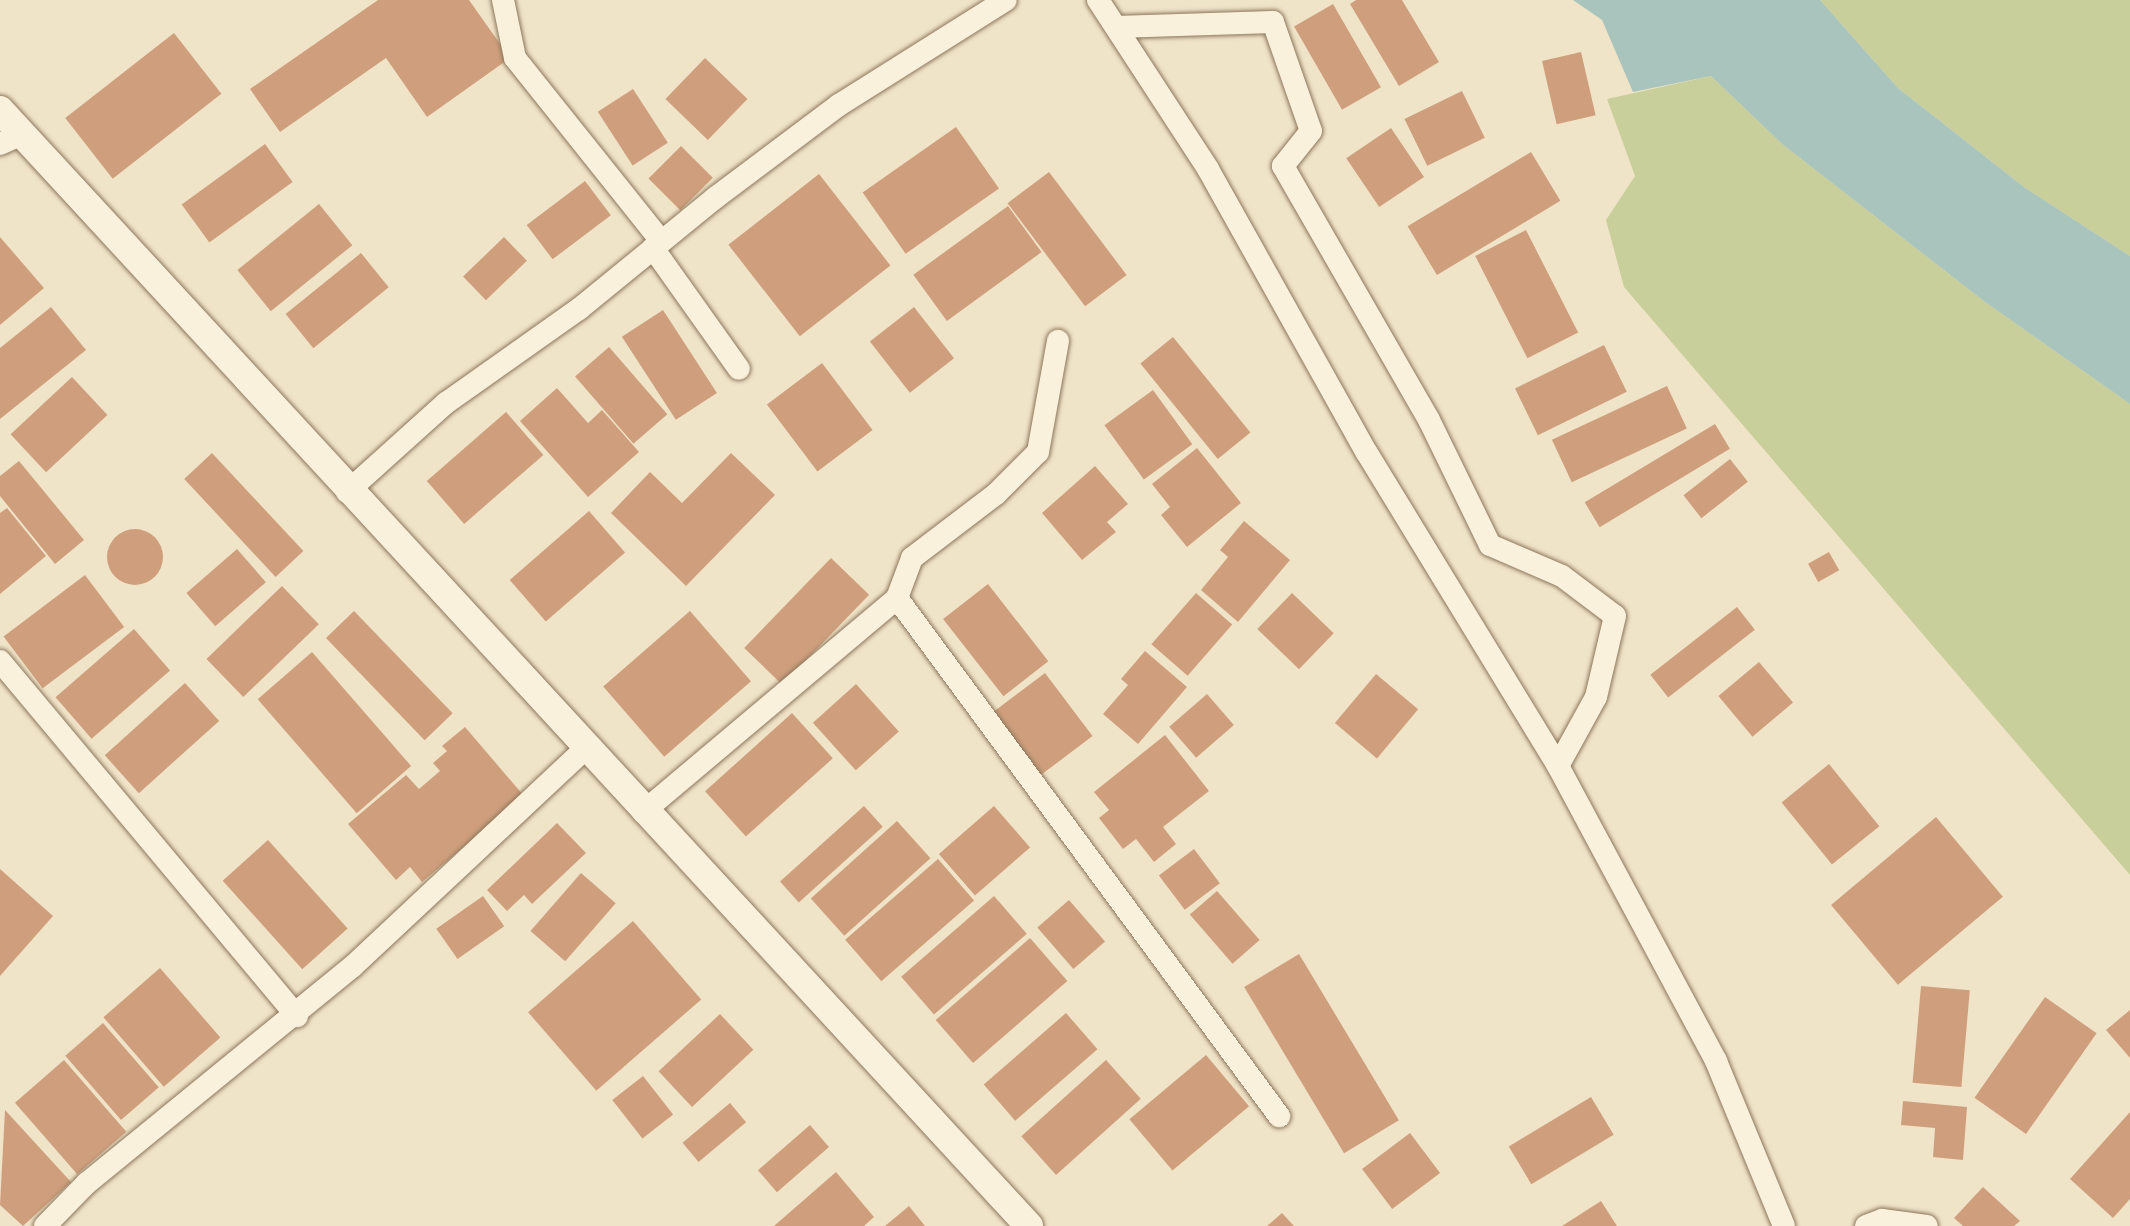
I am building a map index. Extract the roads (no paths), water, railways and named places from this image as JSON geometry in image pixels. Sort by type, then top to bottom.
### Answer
[{"type":"street","points":[[503,0],[515,58],[657,245],[739,369]]},
{"type":"street","points":[[347,492],[446,403],[839,105],[1006,0]]},
{"type":"street","points":[[1098,0],[1208,169],[1367,453],[1558,766],[1716,1061],[1784,1226]]},
{"type":"street","points":[[1116,27],[1273,22],[1311,131],[1283,166],[1429,420],[1490,545],[1562,576],[1615,616],[1596,697],[1558,766]]},
{"type":"street","points":[[0,110],[11,139],[347,492],[1029,1226]]},
{"type":"street","points":[[643,812],[897,598],[912,558],[996,494],[1038,452],[1058,341]]},
{"type":"street","points":[[897,598],[1279,1116]]},
{"type":"street","points":[[0,661],[297,1016]]},
{"type":"street","points":[[45,1226],[87,1183],[297,1016],[585,749]]},
{"type":"street","points":[[1866,1226],[1882,1220],[1927,1226]]},
{"type":"water","points":[[1573,0],[1820,0],[1898,88],[2024,187],[2130,256],[2130,404],[1985,302],[1782,144],[1711,76],[1633,92],[1602,20]]}]
